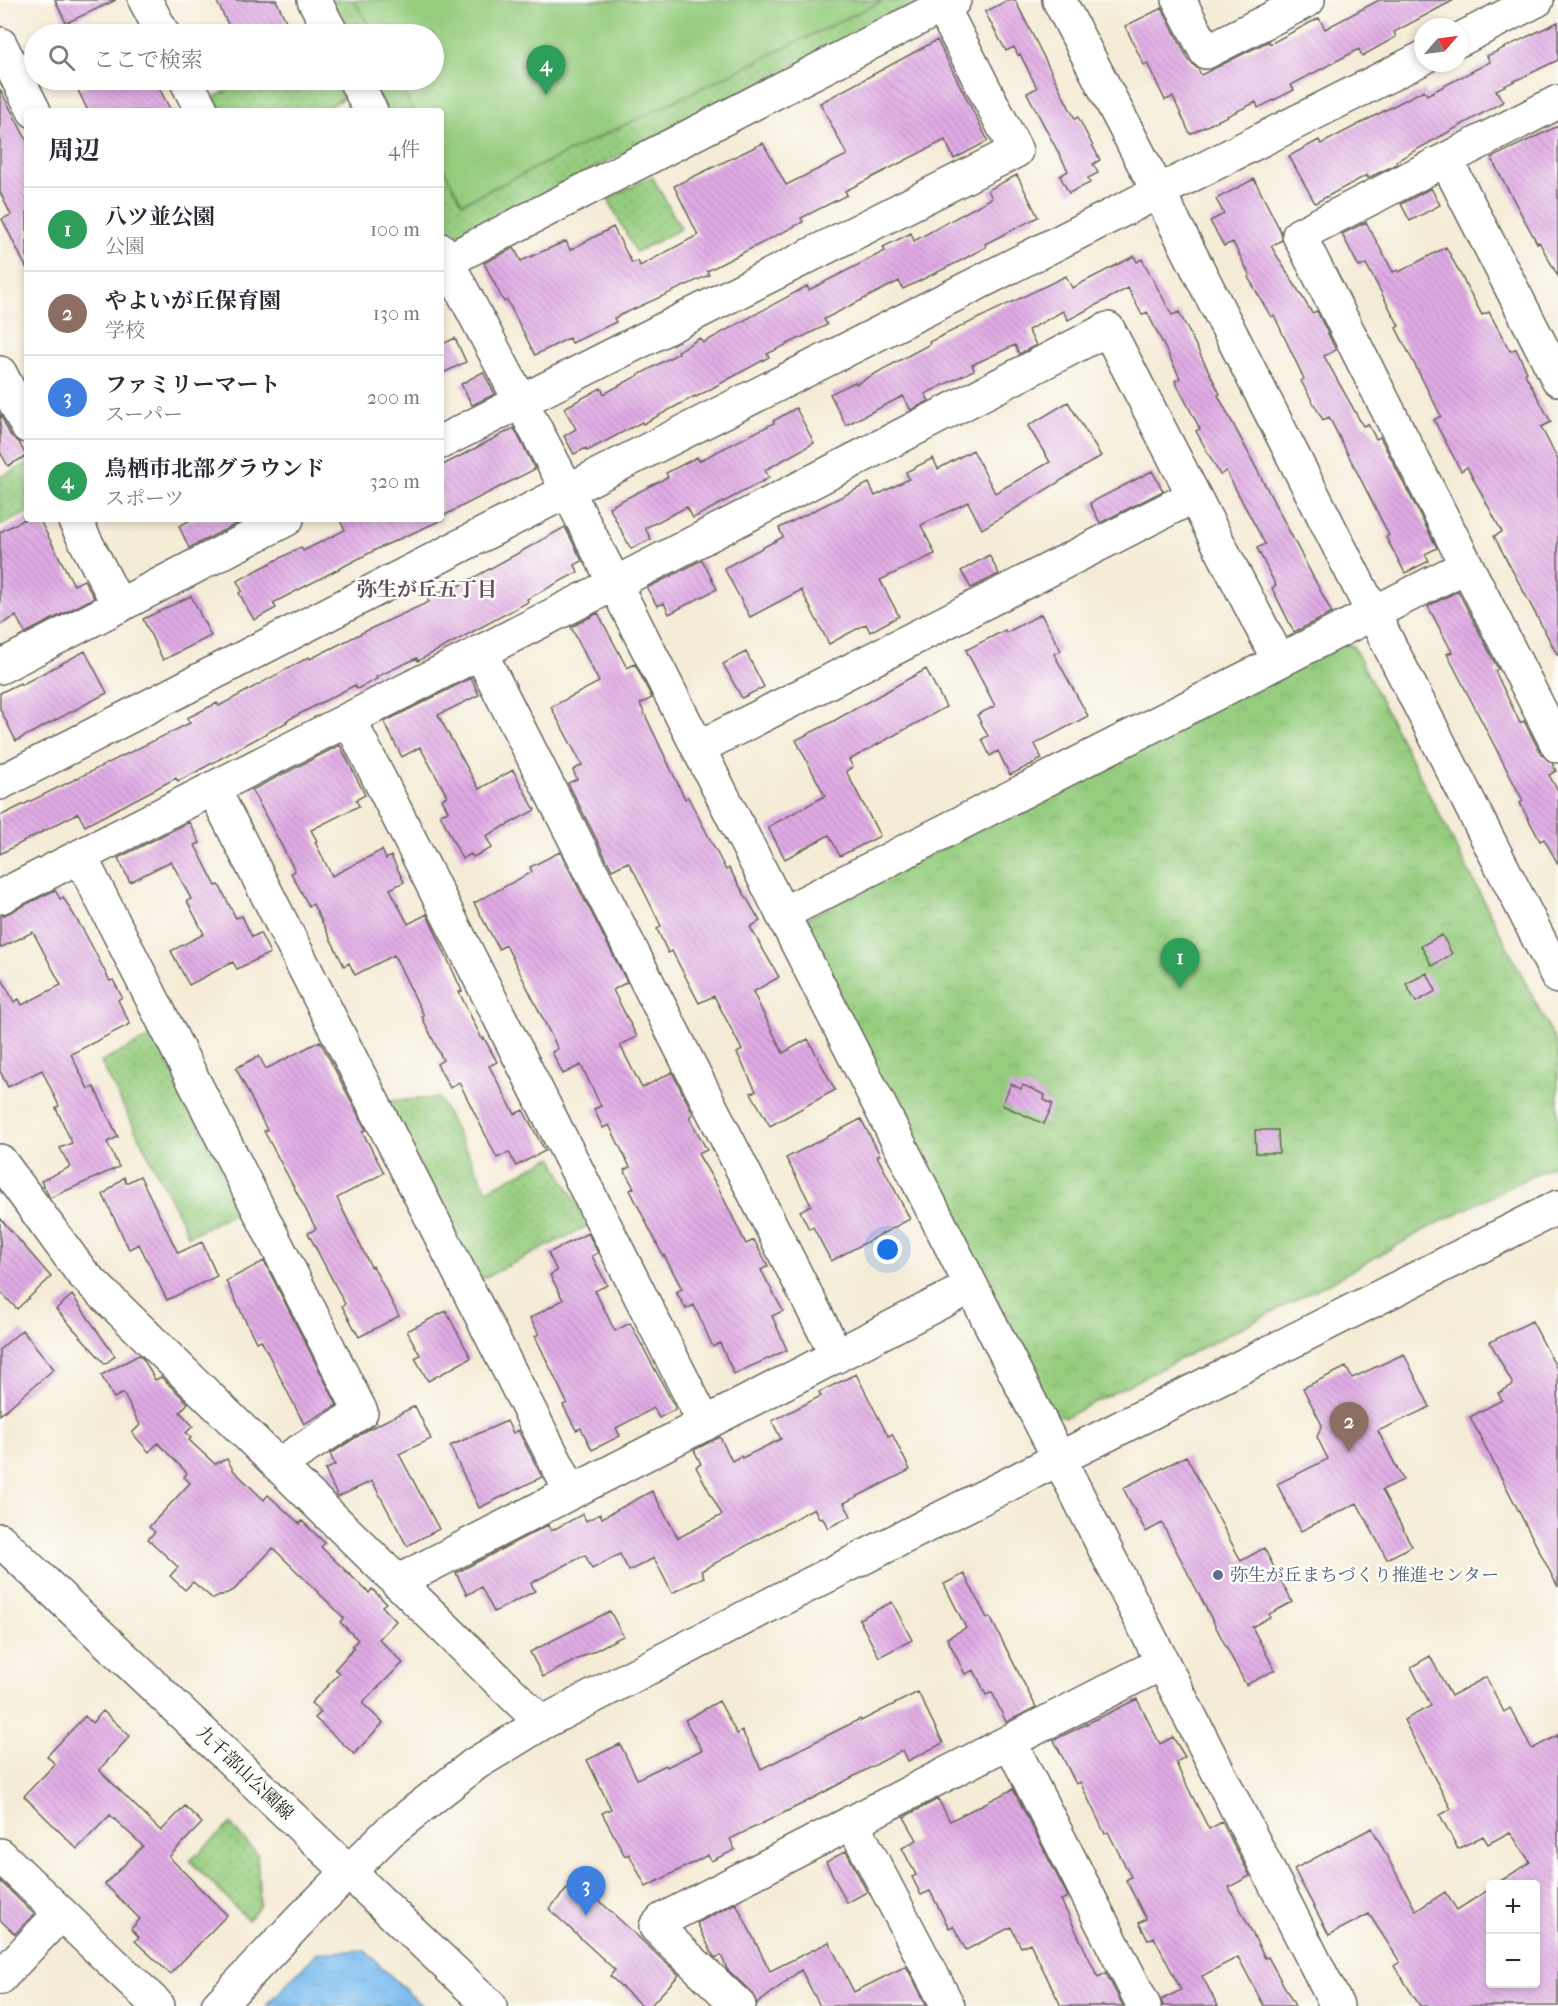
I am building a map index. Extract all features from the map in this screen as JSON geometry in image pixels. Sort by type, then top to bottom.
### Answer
[{"type":"street","points":[[145,0],[158,24]]},
{"type":"street","points":[[314,0],[327,24]]},
{"type":"street","points":[[1059,0],[1558,977]]},
{"type":"street","points":[[1179,0],[1206,52],[1308,0]]},
{"type":"street","points":[[1468,35],[1537,0]]},
{"type":"street","points":[[444,440],[521,402],[1016,151],[948,3],[444,256],[521,402],[567,491],[1337,2006]]},
{"type":"street","points":[[0,44],[32,108]]},
{"type":"street","points":[[0,783],[567,491],[1414,63]]},
{"type":"street","points":[[191,90],[200,108]]},
{"type":"street","points":[[360,90],[369,108]]},
{"type":"street","points":[[1558,102],[1299,235],[1558,746]]},
{"type":"street","points":[[1446,160],[1558,378]]},
{"type":"street","points":[[0,897],[614,584],[1108,328],[1279,661]]},
{"type":"street","points":[[0,373],[24,420]]},
{"type":"street","points":[[698,748],[1194,496]]},
{"type":"street","points":[[76,522],[119,606]]},
{"type":"street","points":[[0,667],[119,606],[249,527],[273,522]]},
{"type":"street","points":[[782,914],[1466,566]]},
{"type":"street","points":[[480,652],[837,1356]]},
{"type":"street","points":[[349,719],[705,1424]]},
{"type":"street","points":[[213,788],[571,1492]]},
{"type":"street","points":[[80,856],[361,1412],[278,1466]]},
{"type":"street","points":[[0,1161],[82,1273],[542,1723]]},
{"type":"street","points":[[218,2006],[390,1831],[475,1764],[542,1723],[792,1594],[1558,1207]]},
{"type":"street","points":[[397,1582],[970,1287]]},
{"type":"street","name":"九千部山公園線","points":[[0,1540],[490,2006]]},
{"type":"street","points":[[739,2006],[656,1927],[662,1920],[1162,1664]]},
{"type":"street","points":[[1010,1742],[1144,2006]]},
{"type":"street","points":[[852,1822],[948,2006]]},
{"type":"street","points":[[0,1855],[158,2006]]},
{"type":"street","points":[[0,1978],[60,1914]]},
{"type":"green space","points":[[327,0],[354,0],[367,24],[339,24]]},
{"type":"green space","points":[[354,0],[884,0],[462,203],[444,169],[444,108],[411,108],[402,90],[444,90],[444,24],[367,24]]},
{"type":"green space","points":[[884,0],[922,0],[450,242],[444,231],[444,168],[463,203]]},
{"type":"green space","points":[[228,90],[338,90],[343,99],[326,108],[220,108],[214,97]]},
{"type":"green space","points":[[372,90],[402,90],[411,108],[381,108]]},
{"type":"green space","points":[[652,176],[681,229],[636,252],[608,199]]},
{"type":"green space","points":[[24,465],[24,514],[0,526],[0,477]]},
{"type":"green space","points":[[1342,643],[1353,646],[1558,1046],[1558,1163],[1426,1229],[1331,1282],[1066,1417],[1052,1414],[802,929],[805,919]]},
{"type":"green space","points":[[154,1035],[242,1209],[189,1236],[101,1062]]},
{"type":"green space","points":[[439,1098],[487,1190],[552,1157],[588,1226],[478,1281],[386,1101]]},
{"type":"green space","points":[[230,1824],[257,1854],[260,1905],[248,1920],[190,1861]]},
{"type":"water","points":[[364,1950],[422,2006],[266,2006],[317,1953]]},
{"type":"building","points":[[55,0],[116,0],[66,23]]},
{"type":"building","points":[[216,0],[276,0],[287,24],[228,24]]},
{"type":"building","points":[[1008,0],[1015,0],[1075,119],[1078,117],[1100,160],[1093,164],[1098,173],[1088,178],[1090,183],[1069,193],[1060,176],[1068,171],[1027,93],[1037,88],[1020,54],[1018,55],[1014,47],[1006,51],[985,12]]},
{"type":"building","points":[[1379,0],[1454,0],[1420,18],[1414,18],[1414,21],[1394,32],[1396,37],[1362,56],[1359,49],[1291,85],[1294,90],[1258,108],[1256,102],[1190,134],[1173,97],[1165,100],[1147,63],[1144,65],[1125,26],[1162,8],[1189,61],[1201,75],[1269,41],[1270,44],[1319,18],[1325,29]]},
{"type":"building","points":[[1558,22],[1558,60],[1496,90],[1503,102],[1396,161],[1397,164],[1368,178],[1367,175],[1315,203],[1289,156],[1319,140],[1321,144],[1424,90],[1427,95],[1490,62],[1487,56]]},
{"type":"building","points":[[937,40],[988,141],[954,159],[945,140],[845,191],[847,195],[801,218],[803,222],[707,271],[709,275],[614,318],[616,322],[572,343],[569,338],[535,355],[507,300],[504,302],[484,263],[514,248],[521,261],[566,241],[570,250],[613,227],[632,263],[638,261],[640,266],[698,235],[674,186],[763,143],[786,185],[847,155],[820,103]]},
{"type":"building","points":[[0,89],[24,135],[24,263],[2,219],[11,215],[0,192]]},
{"type":"building","points":[[78,90],[160,90],[169,108],[87,108]]},
{"type":"building","points":[[1558,126],[1558,276],[1539,242],[1537,243],[1491,158]]},
{"type":"building","points":[[1017,175],[1038,217],[985,244],[986,247],[960,261],[903,289],[899,281],[824,319],[827,325],[767,354],[769,357],[696,397],[587,451],[586,448],[574,454],[564,436],[576,429],[564,408],[601,388],[604,394],[679,353],[678,351],[700,338],[703,343],[807,286],[809,290],[885,251],[883,247],[911,233],[914,241],[992,198],[988,190]]},
{"type":"building","points":[[1254,179],[1281,232],[1282,240],[1271,246],[1312,313],[1317,311],[1336,350],[1324,356],[1363,426],[1368,424],[1376,439],[1380,437],[1437,548],[1425,554],[1429,561],[1405,573],[1386,537],[1389,535],[1329,417],[1323,420],[1301,381],[1304,379],[1274,315],[1271,317],[1248,277],[1250,276],[1233,242],[1224,246],[1210,221],[1224,214],[1216,199]]},
{"type":"building","points":[[1431,188],[1440,205],[1410,221],[1401,204]]},
{"type":"building","points":[[1366,222],[1393,272],[1398,270],[1399,272],[1446,247],[1482,315],[1489,312],[1510,351],[1516,349],[1527,372],[1525,374],[1551,422],[1541,427],[1558,460],[1558,656],[1494,536],[1502,532],[1467,467],[1461,471],[1434,420],[1441,416],[1396,328],[1399,326],[1366,264],[1359,267],[1342,234]]},
{"type":"building","points":[[1134,256],[1137,262],[1142,259],[1172,315],[1179,312],[1220,394],[1218,395],[1332,613],[1294,632],[1272,588],[1276,586],[1257,548],[1265,544],[1226,471],[1220,475],[1196,431],[1200,429],[1175,381],[1180,378],[1147,312],[1142,315],[1128,288],[1068,320],[1063,311],[1028,330],[1036,345],[1019,354],[1015,345],[972,365],[974,370],[925,394],[929,401],[911,410],[903,396],[846,425],[830,394],[855,382],[856,384],[930,344],[929,342],[1066,276],[1072,288]]},
{"type":"building","points":[[455,338],[466,362],[444,373],[444,344]]},
{"type":"building","points":[[483,372],[495,394],[472,405],[461,384]]},
{"type":"building","points":[[1068,402],[1101,456],[982,529],[968,502],[921,525],[935,554],[880,580],[899,616],[870,632],[866,624],[829,644],[801,590],[750,617],[724,568],[783,537],[779,528],[869,483],[875,496],[909,479],[906,472],[933,458],[938,469],[973,450],[995,493],[1050,462],[1028,426]]},
{"type":"building","points":[[796,408],[814,443],[765,470],[769,478],[693,518],[687,507],[645,528],[651,539],[631,549],[609,507],[668,477],[666,473],[697,457],[699,461],[774,423],[773,421]]},
{"type":"building","points":[[0,414],[10,435],[19,442],[24,457],[8,466],[0,452]]},
{"type":"building","points":[[514,428],[535,469],[444,515],[444,464]]},
{"type":"building","points":[[1152,471],[1163,491],[1100,523],[1090,503]]},
{"type":"building","points":[[24,520],[24,522],[41,522],[74,585],[84,580],[94,598],[25,633],[16,616],[0,625],[0,532]]},
{"type":"building","points":[[187,522],[240,522],[189,548],[179,526]]},
{"type":"building","points":[[341,522],[437,522],[379,548],[273,603],[276,608],[254,620],[239,593],[242,591],[237,581],[301,547],[303,551],[345,530]]},
{"type":"building","points":[[565,527],[582,561],[575,565],[578,572],[527,599],[528,602],[418,661],[417,658],[376,677],[377,679],[357,689],[355,685],[196,772],[178,781],[176,778],[85,826],[78,813],[0,854],[0,816],[190,723],[187,718],[217,703],[219,706],[309,657],[310,659],[429,602],[427,598],[456,584],[457,587]]},
{"type":"building","points":[[989,555],[999,574],[971,588],[961,571]]},
{"type":"building","points":[[702,560],[717,589],[669,614],[664,603],[657,606],[647,588]]},
{"type":"building","points":[[1458,591],[1498,669],[1495,671],[1520,723],[1524,721],[1541,754],[1552,763],[1556,771],[1549,775],[1558,791],[1558,864],[1544,839],[1540,841],[1520,803],[1523,801],[1447,654],[1452,652],[1428,606]]},
{"type":"building","points":[[191,596],[211,636],[163,660],[143,619]]},
{"type":"building","points":[[598,613],[627,668],[635,664],[652,698],[640,704],[685,799],[688,797],[726,870],[729,868],[760,921],[750,927],[779,977],[753,992],[783,1053],[808,1039],[835,1090],[770,1126],[751,1093],[756,1091],[737,1053],[742,1050],[714,996],[699,1003],[672,951],[668,953],[657,929],[661,926],[635,873],[628,862],[612,870],[568,783],[577,779],[573,770],[582,765],[551,707],[599,682],[571,627]]},
{"type":"building","points":[[1041,614],[1061,651],[1054,654],[1088,716],[1035,744],[1042,759],[1010,775],[998,751],[990,756],[982,739],[988,736],[977,715],[995,706],[966,650],[1005,630],[1006,633]]},
{"type":"building","points":[[85,651],[107,693],[16,741],[0,709],[0,693],[20,683],[21,685]]},
{"type":"building","points":[[746,652],[764,687],[742,698],[723,664]]},
{"type":"building","points":[[926,669],[946,707],[849,760],[853,767],[846,771],[880,836],[840,856],[829,835],[785,859],[768,827],[825,796],[796,740]]},
{"type":"building","points":[[471,678],[479,695],[438,715],[479,789],[513,770],[535,810],[486,836],[492,848],[473,857],[471,854],[462,859],[440,814],[448,811],[442,799],[447,796],[420,747],[402,757],[384,722]]},
{"type":"building","points":[[340,745],[365,795],[356,800],[359,806],[311,830],[317,841],[315,842],[332,876],[382,850],[386,859],[391,856],[404,882],[390,889],[408,924],[427,914],[462,991],[459,992],[482,1039],[484,1038],[497,1062],[489,1066],[515,1114],[523,1110],[545,1151],[516,1166],[509,1152],[497,1158],[459,1082],[450,1088],[437,1064],[443,1060],[394,955],[355,975],[349,963],[344,966],[313,904],[309,906],[291,873],[295,871],[252,790]]},
{"type":"building","points":[[189,822],[200,843],[195,845],[216,886],[219,885],[236,918],[242,916],[252,937],[260,933],[270,953],[237,969],[233,962],[189,985],[171,951],[204,934],[187,901],[191,899],[171,861],[130,882],[118,858]]},
{"type":"building","points":[[560,852],[627,982],[613,990],[637,1037],[620,1045],[642,1088],[672,1072],[693,1114],[690,1119],[707,1150],[698,1154],[718,1187],[746,1244],[754,1240],[768,1266],[761,1270],[783,1311],[772,1316],[787,1350],[734,1374],[720,1343],[713,1347],[694,1305],[686,1309],[676,1292],[682,1289],[630,1190],[634,1188],[624,1170],[630,1167],[609,1125],[603,1128],[594,1109],[601,1106],[581,1065],[563,1074],[552,1052],[558,1049],[506,945],[499,949],[474,903],[532,872],[530,867]]},
{"type":"building","points":[[55,890],[60,899],[63,897],[85,933],[110,981],[113,980],[122,997],[118,1000],[130,1024],[71,1054],[88,1089],[94,1087],[118,1137],[107,1142],[119,1167],[50,1198],[41,1181],[70,1167],[60,1148],[72,1143],[56,1108],[59,1106],[42,1070],[8,1087],[0,1071],[0,975],[14,1002],[19,999],[22,1005],[61,985],[33,932],[0,948],[0,917]]},
{"type":"building","points":[[1442,935],[1452,954],[1432,966],[1421,946]]},
{"type":"building","points":[[1427,973],[1436,991],[1416,1002],[1406,984]]},
{"type":"building","points":[[320,1041],[366,1130],[362,1131],[384,1173],[337,1198],[371,1267],[373,1266],[399,1316],[359,1337],[342,1306],[345,1304],[308,1233],[316,1229],[264,1131],[267,1130],[236,1068],[259,1056],[266,1069]]},
{"type":"building","points":[[1011,1084],[1021,1089],[1023,1085],[1045,1095],[1044,1100],[1053,1104],[1044,1124],[1002,1105]]},
{"type":"building","points":[[861,1119],[880,1155],[877,1156],[910,1219],[831,1261],[813,1227],[809,1229],[800,1211],[811,1205],[786,1158]]},
{"type":"building","points":[[1255,1130],[1278,1130],[1279,1153],[1256,1153]]},
{"type":"building","points":[[140,1176],[178,1253],[202,1242],[217,1276],[167,1300],[139,1244],[129,1249],[103,1195],[124,1177],[126,1183]]},
{"type":"building","points":[[0,1218],[51,1277],[17,1309],[0,1291]]},
{"type":"building","points":[[588,1233],[598,1253],[592,1256],[607,1285],[595,1291],[615,1331],[630,1323],[676,1409],[659,1418],[654,1408],[616,1428],[620,1436],[592,1450],[581,1428],[576,1430],[563,1405],[567,1403],[535,1336],[539,1334],[530,1318],[563,1300],[550,1275],[557,1271],[548,1253]]},
{"type":"building","points":[[264,1261],[337,1405],[304,1424],[261,1340],[256,1342],[226,1281]]},
{"type":"building","points":[[72,1295],[115,1356],[105,1364],[56,1309]]},
{"type":"building","points":[[446,1311],[471,1358],[428,1381],[415,1358],[420,1355],[407,1331]]},
{"type":"building","points":[[1532,1321],[1558,1371],[1558,1587],[1470,1417],[1502,1400],[1498,1393],[1513,1385],[1490,1342]]},
{"type":"building","points":[[22,1330],[54,1369],[0,1415],[0,1349]]},
{"type":"building","points":[[1404,1354],[1430,1407],[1378,1431],[1403,1480],[1382,1490],[1412,1546],[1387,1559],[1357,1503],[1301,1531],[1277,1484],[1328,1459],[1317,1437],[1322,1425],[1303,1388],[1346,1367],[1352,1378]]},
{"type":"building","points":[[139,1355],[155,1380],[161,1377],[188,1403],[180,1412],[193,1426],[186,1433],[191,1438],[189,1440],[215,1464],[227,1459],[233,1470],[264,1500],[268,1495],[300,1524],[302,1521],[325,1543],[321,1547],[369,1593],[372,1589],[386,1603],[382,1606],[396,1621],[379,1639],[403,1663],[362,1703],[383,1723],[354,1754],[315,1718],[321,1712],[311,1703],[340,1673],[335,1669],[354,1648],[352,1646],[358,1640],[340,1622],[344,1618],[273,1548],[234,1590],[213,1599],[193,1582],[185,1590],[170,1576],[178,1567],[148,1539],[155,1532],[149,1527],[190,1483],[184,1477],[187,1473],[158,1443],[149,1452],[132,1433],[140,1425],[123,1393],[114,1398],[101,1375]]},
{"type":"building","points":[[856,1374],[888,1436],[892,1434],[910,1470],[844,1503],[851,1516],[828,1528],[814,1508],[701,1571],[704,1577],[672,1593],[654,1558],[629,1571],[620,1554],[592,1569],[585,1555],[531,1583],[535,1591],[494,1612],[481,1587],[467,1595],[456,1573],[548,1525],[551,1531],[583,1514],[586,1521],[600,1514],[602,1518],[652,1491],[678,1538],[722,1515],[696,1467],[701,1464],[694,1450],[720,1437],[732,1461],[741,1456],[742,1458],[781,1439],[772,1421],[821,1396],[819,1392]]},
{"type":"building","points":[[415,1406],[431,1439],[399,1454],[439,1529],[407,1546],[372,1481],[338,1497],[325,1470],[335,1465],[330,1454],[369,1429]]},
{"type":"building","points":[[507,1421],[513,1433],[518,1430],[542,1477],[479,1508],[450,1446]]},
{"type":"building","name":"弥生が丘まちづくり推進センター","points":[[1186,1456],[1241,1561],[1264,1548],[1292,1602],[1269,1614],[1270,1617],[1252,1627],[1275,1670],[1246,1685],[1162,1523],[1146,1532],[1123,1488]]},
{"type":"building","points":[[964,1574],[987,1618],[990,1617],[1036,1707],[1006,1722],[992,1692],[986,1695],[974,1670],[965,1674],[947,1638],[966,1628],[944,1584]]},
{"type":"building","points":[[892,1602],[912,1640],[879,1657],[859,1619]]},
{"type":"building","points":[[610,1611],[623,1636],[543,1677],[530,1652]]},
{"type":"building","points":[[1430,1656],[1451,1696],[1486,1677],[1504,1712],[1510,1708],[1532,1749],[1558,1735],[1558,2006],[1420,2006],[1394,1966],[1400,1962],[1369,1914],[1329,1935],[1294,1869],[1372,1828],[1416,1911],[1445,1892],[1457,1910],[1486,1891],[1486,1988],[1540,1988],[1540,1880],[1502,1880],[1530,1862],[1510,1832],[1488,1844],[1483,1836],[1458,1849],[1440,1815],[1451,1809],[1404,1720],[1431,1706],[1411,1667]]},
{"type":"building","points":[[918,1692],[943,1743],[908,1761],[903,1750],[804,1803],[730,1839],[735,1850],[711,1861],[708,1855],[646,1887],[629,1854],[625,1856],[602,1813],[611,1809],[587,1760],[620,1744],[637,1779],[666,1765],[667,1767],[702,1750],[685,1720],[719,1701],[737,1734],[742,1731],[761,1769]]},
{"type":"building","points":[[1137,1699],[1160,1744],[1173,1737],[1185,1757],[1176,1762],[1209,1829],[1222,1822],[1250,1876],[1229,1887],[1265,1958],[1268,1957],[1295,2006],[1264,2006],[1238,1957],[1202,1976],[1218,2006],[1163,2006],[1161,2000],[1181,1990],[1154,1937],[1148,1940],[1139,1923],[1146,1919],[1126,1880],[1131,1877],[1108,1832],[1105,1834],[1080,1782],[1076,1784],[1054,1740]]},
{"type":"building","points":[[103,1711],[130,1736],[99,1770],[161,1831],[185,1806],[202,1823],[169,1857],[227,1915],[170,1974],[135,1941],[139,1937],[131,1929],[140,1919],[105,1884],[143,1846],[110,1815],[77,1849],[24,1796],[55,1764],[47,1756],[85,1716],[92,1723]]},
{"type":"building","points":[[1013,1789],[1068,1897],[1061,1900],[1098,1977],[1106,1973],[1123,2006],[1061,2006],[1030,1943],[1021,1947],[1011,1927],[966,1950],[953,1926],[949,1928],[930,1891],[921,1895],[912,1877],[916,1875],[902,1848],[917,1840],[904,1817],[938,1799],[950,1821]]},
{"type":"building","points":[[846,1851],[867,1892],[847,1903],[826,1862]]},
{"type":"building","points":[[576,1879],[679,1975],[650,2006],[642,2006],[610,1976],[615,1970],[549,1909]]},
{"type":"building","points":[[0,1881],[34,1914],[15,1934],[0,1920]]},
{"type":"building","points":[[736,1903],[770,1971],[829,1942],[854,1992],[906,1966],[927,2006],[820,2006],[801,1970],[757,2004],[752,1993],[727,1969],[721,1955],[716,1958],[713,1955],[697,1923]]},
{"type":"place","name":"鳥栖市北部グラウンド","points":[[546,95]]},
{"type":"place","name":"八ツ並公園","points":[[1180,988]]},
{"type":"place","name":"やよいが丘保育園","points":[[1349,1452]]},
{"type":"place","name":"弥生が丘まちづくり推進センター","points":[[1218,1575]]},
{"type":"place","name":"ファミリーマート","points":[[586,1916]]},
{"type":"district","name":"弥生が丘五丁目","points":[[427,589]]}]
